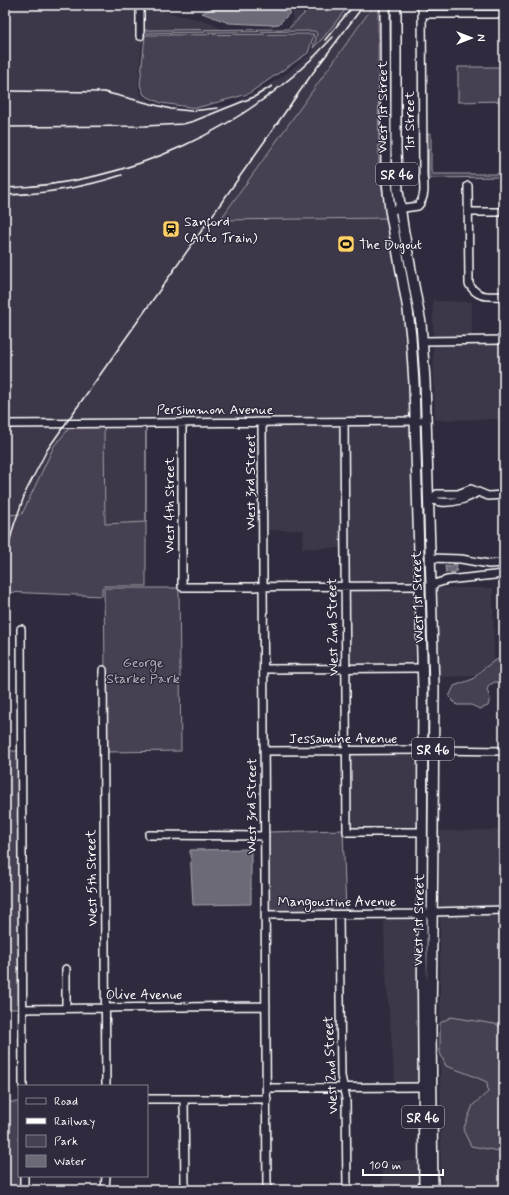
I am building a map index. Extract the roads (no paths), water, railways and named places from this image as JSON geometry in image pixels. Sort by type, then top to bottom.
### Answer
[{"type":"main road","name":"West 1st Street","points":[[384,5],[386,157],[390,210],[411,332],[415,421],[423,668],[422,914],[424,1190]]},
{"type":"main road","name":"West 1st Street","points":[[396,5],[396,157],[400,209],[418,304],[423,341],[430,499],[430,558],[434,688],[431,1031],[433,1190]]},
{"type":"main road","points":[[420,586],[425,589],[427,605],[432,612]]},
{"type":"main road","points":[[423,710],[426,720],[427,740],[434,750]]},
{"type":"main road","points":[[423,750],[428,757],[429,767],[434,778]]},
{"type":"main road","points":[[423,1087],[428,1096],[428,1106],[432,1112]]},
{"type":"street","points":[[140,5],[140,36]]},
{"type":"street","name":"1st Street","points":[[390,210],[418,206],[424,192],[422,5]]},
{"type":"street","points":[[422,14],[504,14]]},
{"type":"street","points":[[468,186],[469,284],[473,292],[482,296],[504,296]]},
{"type":"street","points":[[468,212],[504,212]]},
{"type":"street","points":[[423,341],[504,340]]},
{"type":"street","name":"Persimmon Avenue","points":[[5,424],[426,421]]},
{"type":"street","name":"West 3rd Street","points":[[262,422],[267,1190]]},
{"type":"street","name":"West 2nd Street","points":[[344,422],[347,832],[422,832]]},
{"type":"street","name":"West 4th Street","points":[[182,423],[182,587],[263,587]]},
{"type":"street","points":[[430,499],[439,502],[455,501],[470,498],[478,492],[488,496],[504,495]]},
{"type":"street","points":[[430,558],[461,559],[489,564],[504,563]]},
{"type":"street","points":[[431,585],[447,580],[504,574]]},
{"type":"street","points":[[263,587],[420,586]]},
{"type":"street","points":[[21,629],[23,1085]]},
{"type":"street","points":[[264,669],[423,668]]},
{"type":"street","name":"West 5th Street","points":[[103,670],[106,1085]]},
{"type":"street","name":"Jessamine Avenue","points":[[264,751],[423,750]]},
{"type":"street","points":[[434,750],[504,751]]},
{"type":"street","points":[[149,835],[265,836]]},
{"type":"street","name":"Mangoustine Avenue","points":[[265,915],[422,914],[432,912],[504,910]]},
{"type":"street","name":"West 2nd Street","points":[[339,915],[340,1076],[346,1099],[347,1190]]},
{"type":"street","points":[[66,969],[66,1008]]},
{"type":"street","name":"Olive Avenue","points":[[23,1008],[266,1006]]},
{"type":"street","points":[[267,1088],[423,1087]]},
{"type":"street","points":[[148,1099],[267,1099]]},
{"type":"street","points":[[184,1099],[186,1190]]},
{"type":"street","points":[[24,1177],[24,1190]]},
{"type":"street","points":[[106,1177],[106,1190]]},
{"type":"water","points":[[226,5],[289,5],[291,7],[290,13],[279,24],[271,25],[229,23],[202,13],[213,8]]},
{"type":"water","points":[[455,563],[457,565],[456,572],[446,573],[445,566],[451,567]]},
{"type":"water","points":[[251,849],[251,904],[193,905],[190,850]]},
{"type":"railway","points":[[325,40],[354,5]]},
{"type":"railway","points":[[5,558],[14,525],[26,491],[47,450],[312,74],[364,5]]},
{"type":"railway","points":[[5,188],[51,184],[96,176],[141,163],[184,146],[225,124],[264,99],[300,70],[333,37]]},
{"type":"railway","points":[[5,127],[145,126],[183,124],[254,97],[272,86]]},
{"type":"railway","points":[[5,91],[104,92],[171,109],[191,111],[218,108]]},
{"type":"railway","points":[[5,195],[64,189],[94,183],[122,175]]},
{"type":"place","name":"Sanford (Auto Train)","points":[[171,229]]},
{"type":"place","name":"The Dugout","points":[[346,244]]},
{"type":"park label","name":"George Starke Park","points":[[143,670]]}]
